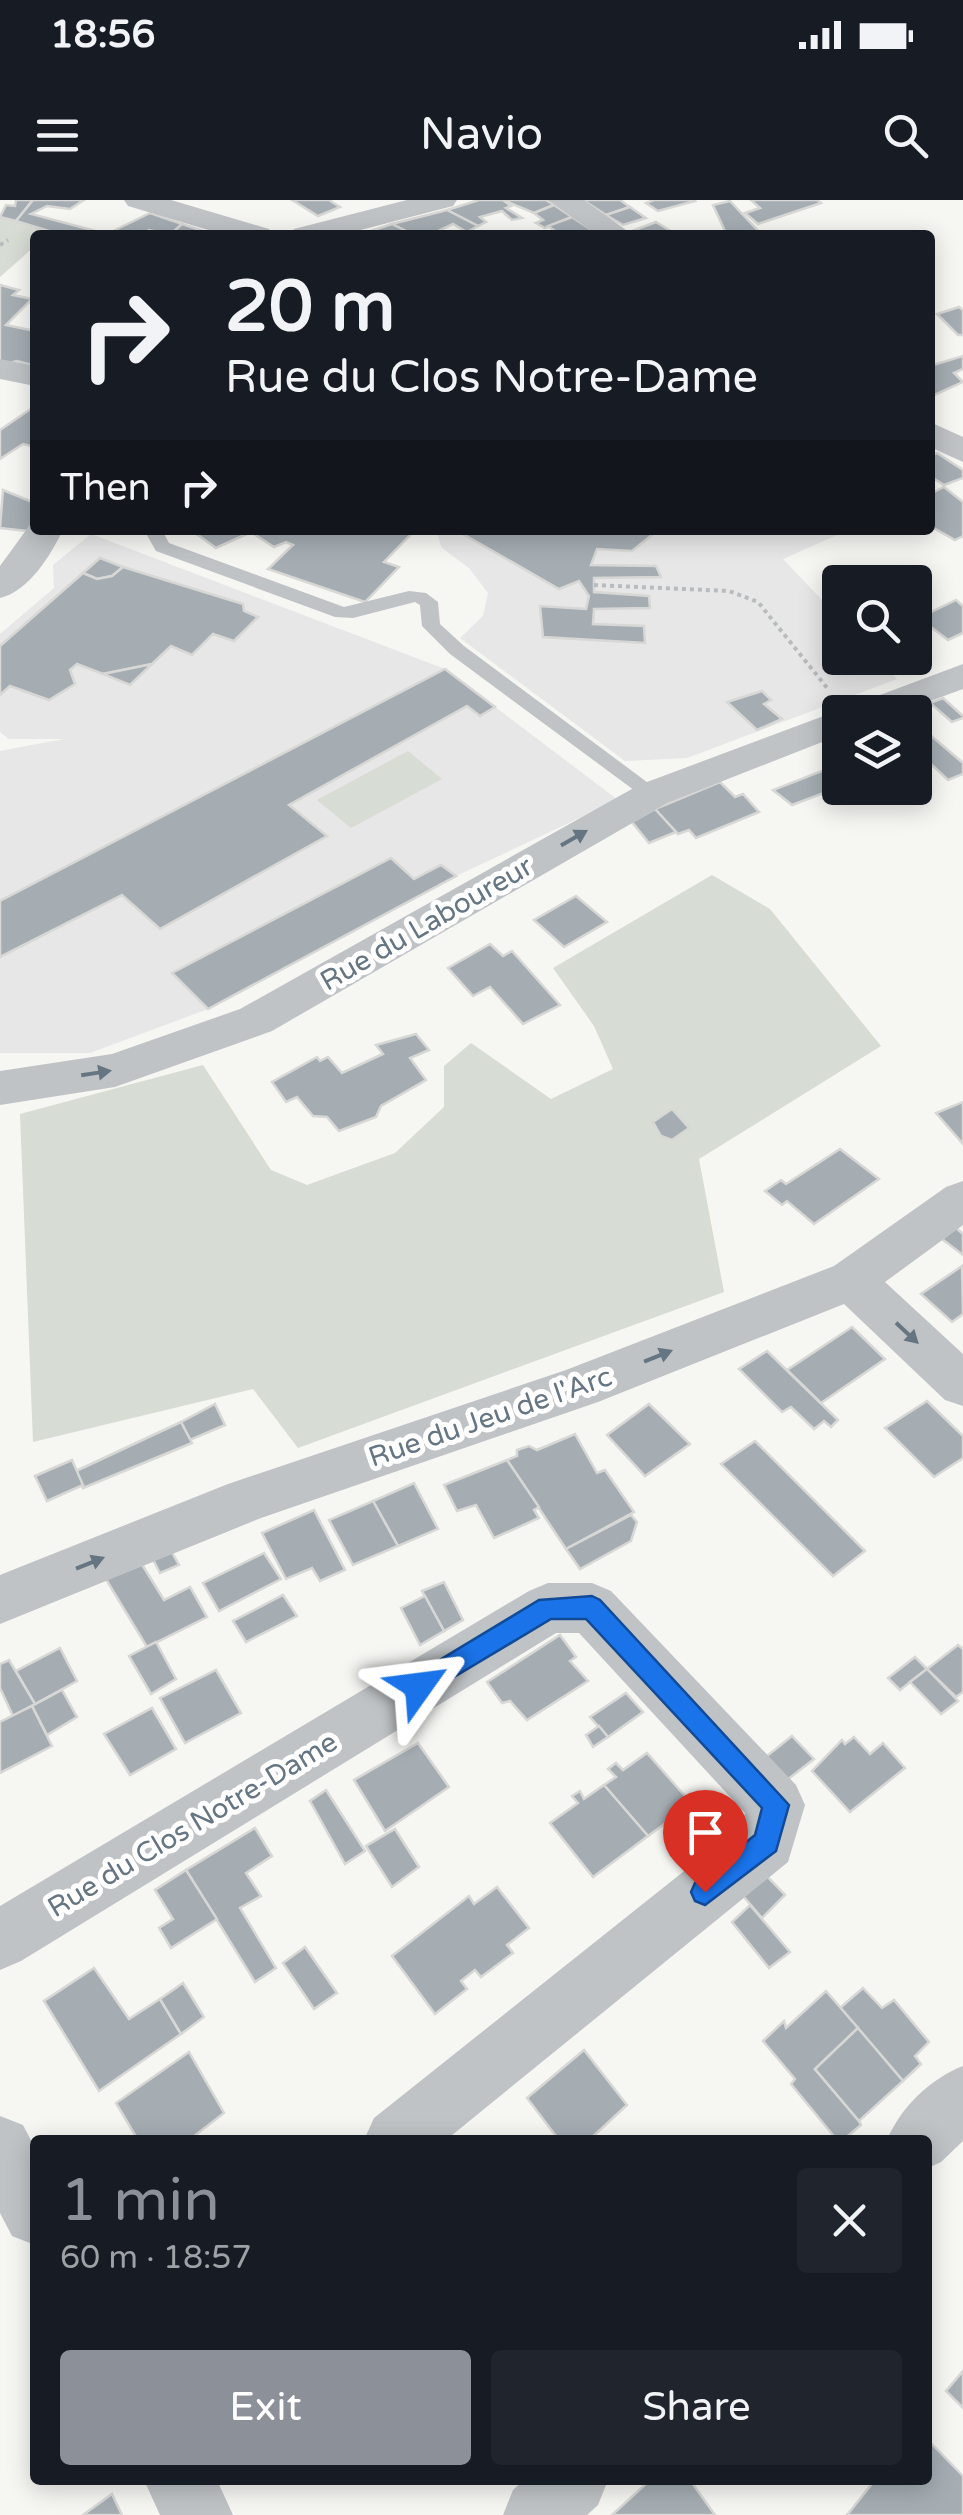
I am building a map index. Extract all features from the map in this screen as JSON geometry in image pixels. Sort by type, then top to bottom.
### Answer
[{"type":"street","points":[[249,200],[273,230]]},
{"type":"street","points":[[325,230],[442,200]]},
{"type":"street","points":[[563,200],[610,230]]},
{"type":"street","points":[[152,201],[242,230]]},
{"type":"street","points":[[0,370],[30,375]]},
{"type":"street","points":[[935,435],[963,452]]},
{"type":"street","points":[[0,587],[26,544]]},
{"type":"street","name":"Rue du Laboureur","points":[[900,695],[963,676]]},
{"type":"street","name":"Rue du Laboureur","points":[[0,1088],[115,1070],[256,1020],[653,794],[822,722]]},
{"type":"street","name":"Rue du Jeu de l'Arc","points":[[0,1600],[246,1500],[580,1387],[851,1280],[963,1200]]},
{"type":"street","points":[[851,1280],[963,1385]]},
{"type":"street","name":"Rue du Clos Notre-Dame","points":[[0,1940],[548,1608],[592,1608],[776,1805],[766,1842],[402,2135]]},
{"type":"street","points":[[924,2135],[963,2097]]},
{"type":"street","points":[[1,2152],[30,2204]]},
{"type":"street","points":[[182,2485],[198,2515]]},
{"type":"street","points":[[538,2515],[568,2485]]},
{"type":"lane","points":[[156,535],[162,547],[342,614],[358,615],[408,595],[422,596],[429,602],[431,626],[457,650],[653,794]]},
{"type":"path","points":[[0,245],[8,240]]},
{"type":"path","points":[[594,585],[729,591],[758,602],[834,695]]},
{"type":"shaded area","points":[[0,217],[44,230],[30,230],[30,250],[0,277]]},
{"type":"shaded area","points":[[94,535],[445,669],[618,800],[456,876],[208,1009],[90,1053],[0,1053],[0,751],[64,739],[9,739],[0,732],[0,634],[54,588],[53,565]]},
{"type":"shaded area","points":[[438,535],[837,535],[783,559],[822,600],[822,675],[893,675],[897,679],[854,695],[822,695],[822,707],[687,758],[625,761],[460,638],[483,616],[488,593],[469,568],[442,548]]},
{"type":"shaded area","points":[[408,751],[442,779],[351,828],[317,800]]},
{"type":"shaded area","points":[[712,875],[770,909],[881,1046],[699,1159],[724,1292],[298,1448],[253,1389],[33,1442],[20,1114],[203,1065],[271,1170],[307,1185],[395,1153],[444,1107],[444,1066],[471,1043],[551,1099],[613,1069],[594,1026],[553,968]]},
{"type":"building","points":[[16,200],[33,200],[16,221],[0,217],[6,205],[15,206]]},
{"type":"building","points":[[33,200],[84,200],[70,209],[47,206],[31,214],[92,230],[46,230],[16,221]]},
{"type":"building","points":[[292,200],[329,200],[340,207],[318,216]]},
{"type":"building","points":[[479,200],[503,200],[511,206],[506,208],[522,218],[512,220],[502,211],[480,217],[486,222],[478,226],[447,210]]},
{"type":"building","points":[[503,200],[546,200],[554,205],[534,213]]},
{"type":"building","points":[[583,200],[620,200],[630,207],[606,215]]},
{"type":"building","points":[[751,200],[821,203],[758,224],[745,213],[760,208]]},
{"type":"building","points":[[695,201],[658,211],[646,203]]},
{"type":"building","points":[[730,201],[757,230],[725,230],[713,205]]},
{"type":"building","points":[[554,205],[572,217],[545,228],[536,223],[543,220],[534,213]]},
{"type":"building","points":[[630,207],[646,218],[623,225],[606,215]]},
{"type":"building","points":[[447,210],[478,226],[471,230],[453,224],[440,230],[404,230],[392,224]]},
{"type":"building","points":[[150,213],[182,224],[175,230],[115,230]]},
{"type":"building","points":[[572,217],[592,230],[554,230],[548,226]]},
{"type":"building","points":[[656,222],[669,230],[635,230]]},
{"type":"building","points":[[182,224],[200,230],[175,230]]},
{"type":"building","points":[[392,224],[404,230],[374,230]]},
{"type":"building","points":[[0,285],[19,290],[13,295],[30,299],[6,325],[30,330],[30,364],[17,361],[0,365]]},
{"type":"building","points":[[959,307],[963,310],[963,335],[958,335],[937,314]]},
{"type":"building","points":[[963,356],[963,369],[954,373],[963,382],[935,395],[935,364]]},
{"type":"building","points":[[30,409],[30,446],[23,444],[0,459],[0,430]]},
{"type":"building","points":[[935,454],[963,470],[963,478],[944,485],[935,479]]},
{"type":"building","points":[[944,487],[963,502],[963,536],[955,540],[935,529],[935,492]]},
{"type":"building","points":[[3,490],[30,501],[27,531],[0,528]]},
{"type":"building","points":[[198,535],[244,535],[216,548]]},
{"type":"building","points":[[256,535],[410,535],[384,562],[399,567],[365,602],[268,569],[293,545],[286,542],[274,547]]},
{"type":"building","points":[[465,535],[652,535],[632,551],[597,549],[591,565],[656,566],[661,577],[594,578],[594,592],[649,596],[650,608],[594,609],[593,624],[644,626],[645,643],[543,637],[540,606],[586,609],[589,596],[579,581],[559,589]]},
{"type":"building","points":[[100,558],[123,567],[112,576],[97,579],[83,573]]},
{"type":"building","points":[[123,567],[243,604],[244,611],[258,617],[234,641],[213,634],[192,655],[171,646],[152,664],[103,674],[77,664],[70,670],[75,684],[49,700],[10,686],[0,695],[0,646],[83,573],[97,579],[112,576]]},
{"type":"building","points":[[956,600],[963,606],[963,633],[948,640],[932,628],[932,612]]},
{"type":"building","points":[[152,664],[130,685],[103,674]]},
{"type":"building","points":[[445,669],[495,707],[480,716],[467,706],[289,805],[327,836],[160,929],[122,895],[0,957],[0,901]]},
{"type":"building","points":[[762,691],[771,700],[764,704],[782,719],[757,730],[727,702]]},
{"type":"building","points":[[943,698],[963,718],[952,722],[932,702]]},
{"type":"building","points":[[932,737],[963,763],[963,774],[948,780],[932,765]]},
{"type":"building","points":[[822,771],[822,794],[792,805],[773,790]]},
{"type":"building","points":[[720,782],[735,797],[743,794],[759,812],[696,838],[689,830],[678,834],[655,809]]},
{"type":"building","points":[[655,809],[676,832],[649,843],[632,822]]},
{"type":"building","points":[[391,858],[414,879],[441,865],[456,876],[208,1009],[172,973]]},
{"type":"building","points":[[576,896],[607,922],[564,947],[534,920]]},
{"type":"building","points":[[490,944],[503,956],[512,951],[560,1005],[523,1024],[490,987],[473,996],[448,968]]},
{"type":"building","points":[[416,1034],[429,1050],[410,1058],[426,1080],[381,1106],[376,1117],[339,1131],[327,1117],[313,1116],[297,1097],[286,1102],[272,1082],[317,1057],[320,1061],[328,1057],[342,1073],[383,1054],[376,1045]]},
{"type":"building","points":[[963,1102],[963,1144],[936,1113]]},
{"type":"building","points":[[672,1109],[689,1128],[672,1140],[661,1136],[653,1122]]},
{"type":"building","points":[[840,1149],[879,1179],[814,1224],[787,1201],[782,1205],[765,1191],[781,1180],[786,1184]]},
{"type":"building","points":[[956,1228],[963,1234],[963,1255],[942,1239]]},
{"type":"building","points":[[962,1266],[963,1314],[952,1322],[921,1294]]},
{"type":"building","points":[[852,1327],[885,1359],[821,1403],[787,1370]]},
{"type":"building","points":[[767,1351],[838,1420],[831,1427],[824,1421],[814,1429],[791,1407],[782,1412],[739,1369]]},
{"type":"building","points":[[927,1401],[963,1436],[963,1458],[934,1477],[885,1428]]},
{"type":"building","points":[[215,1404],[225,1425],[190,1440],[181,1422]]},
{"type":"building","points":[[649,1404],[690,1444],[645,1476],[607,1435]]},
{"type":"building","points":[[181,1422],[192,1443],[83,1488],[76,1471]]},
{"type":"building","points":[[575,1434],[597,1473],[605,1470],[634,1512],[566,1549],[507,1460],[517,1456],[517,1450],[529,1446],[537,1450]]},
{"type":"building","points":[[755,1441],[865,1551],[833,1576],[721,1464]]},
{"type":"building","points":[[72,1460],[83,1485],[47,1501],[35,1476]]},
{"type":"building","points":[[507,1460],[539,1507],[534,1510],[539,1518],[494,1538],[476,1505],[457,1511],[444,1485]]},
{"type":"building","points":[[414,1483],[438,1529],[398,1546],[373,1501]]},
{"type":"building","points":[[373,1501],[398,1546],[353,1565],[329,1520]]},
{"type":"building","points":[[314,1510],[345,1570],[320,1581],[312,1568],[286,1579],[262,1533]]},
{"type":"building","points":[[631,1515],[637,1522],[631,1541],[580,1569],[566,1549]]},
{"type":"building","points":[[169,1547],[179,1565],[160,1573],[150,1554]]},
{"type":"building","points":[[264,1553],[281,1579],[219,1611],[203,1583]]},
{"type":"building","points":[[138,1558],[164,1600],[190,1587],[207,1617],[147,1647],[104,1576]]},
{"type":"building","points":[[444,1582],[463,1620],[444,1631],[422,1591]]},
{"type":"building","points":[[283,1595],[297,1616],[246,1642],[233,1621]]},
{"type":"building","points":[[425,1596],[444,1631],[420,1645],[401,1608]]},
{"type":"building","points":[[560,1635],[576,1657],[570,1661],[588,1681],[527,1720],[510,1701],[502,1703],[487,1682]]},
{"type":"building","points":[[156,1642],[176,1679],[151,1694],[129,1656]]},
{"type":"building","points":[[958,1645],[963,1649],[963,1692],[956,1697],[927,1669]]},
{"type":"building","points":[[60,1648],[77,1681],[35,1704],[16,1671]]},
{"type":"building","points":[[915,1657],[927,1669],[900,1690],[888,1678]]},
{"type":"building","points":[[9,1660],[35,1704],[13,1716],[0,1688],[0,1664]]},
{"type":"building","points":[[927,1669],[958,1701],[941,1714],[910,1682]]},
{"type":"building","points":[[216,1670],[241,1713],[185,1743],[160,1698]]},
{"type":"building","points":[[62,1690],[77,1717],[47,1735],[32,1706]]},
{"type":"building","points":[[626,1693],[643,1712],[608,1737],[590,1717]]},
{"type":"building","points":[[32,1706],[52,1746],[0,1773],[0,1722]]},
{"type":"building","points":[[152,1708],[176,1749],[130,1775],[104,1734]]},
{"type":"building","points":[[599,1726],[608,1737],[593,1747],[586,1735]]},
{"type":"building","points":[[792,1736],[814,1759],[778,1787],[757,1764]]},
{"type":"building","points":[[854,1737],[870,1754],[883,1743],[905,1768],[850,1812],[812,1771],[842,1740],[845,1744]]},
{"type":"building","points":[[418,1743],[449,1787],[385,1831],[354,1780]]},
{"type":"building","points":[[647,1753],[692,1804],[648,1836],[604,1785],[616,1777],[608,1769],[616,1763],[623,1770]]},
{"type":"building","points":[[604,1785],[648,1836],[593,1877],[550,1823],[578,1803],[572,1796],[580,1791],[584,1799]]},
{"type":"building","points":[[326,1790],[365,1851],[345,1864],[310,1801]]},
{"type":"building","points":[[255,1828],[272,1856],[246,1873],[261,1896],[240,1908],[276,1968],[255,1982],[186,1870]]},
{"type":"building","points":[[395,1829],[419,1867],[392,1887],[366,1846]]},
{"type":"building","points":[[186,1870],[217,1919],[171,1948],[159,1928],[173,1919],[155,1890]]},
{"type":"building","points":[[762,1871],[785,1895],[762,1918],[738,1890]]},
{"type":"building","points":[[497,1887],[529,1928],[507,1945],[513,1953],[481,1977],[475,1970],[461,1981],[467,1989],[435,2014],[392,1956],[469,1896],[474,1904]]},
{"type":"building","points":[[750,1905],[790,1952],[769,1968],[732,1922]]},
{"type":"building","points":[[305,1947],[337,1993],[314,2009],[283,1963]]},
{"type":"building","points":[[94,1968],[129,2019],[160,1999],[181,2034],[99,2091],[44,2001]]},
{"type":"building","points":[[183,1983],[204,2017],[181,2034],[160,1999]]},
{"type":"building","points":[[863,1988],[882,2008],[894,2000],[929,2042],[915,2056],[921,2064],[903,2081],[840,2008]]},
{"type":"building","points":[[826,1991],[858,2028],[815,2069],[859,2121],[861,2125],[849,2135],[833,2135],[791,2084],[795,2079],[763,2041],[784,2021],[786,2028]]},
{"type":"building","points":[[858,2028],[903,2081],[859,2121],[815,2069]]},
{"type":"building","points":[[584,2050],[627,2105],[594,2135],[555,2135],[527,2098]]},
{"type":"building","points":[[189,2052],[224,2113],[195,2135],[135,2135],[116,2103]]},
{"type":"building","points":[[963,2371],[963,2408],[946,2391]]},
{"type":"building","points":[[932,2444],[963,2476],[963,2515],[847,2515],[871,2485],[932,2485]]},
{"type":"building","points":[[645,2485],[694,2485],[715,2515],[612,2515]]},
{"type":"building","points":[[112,2494],[122,2515],[83,2515]]},
{"type":"route","points":[[419,1686],[548,1608],[592,1608],[776,1805],[766,1842],[705,1892]]}]
